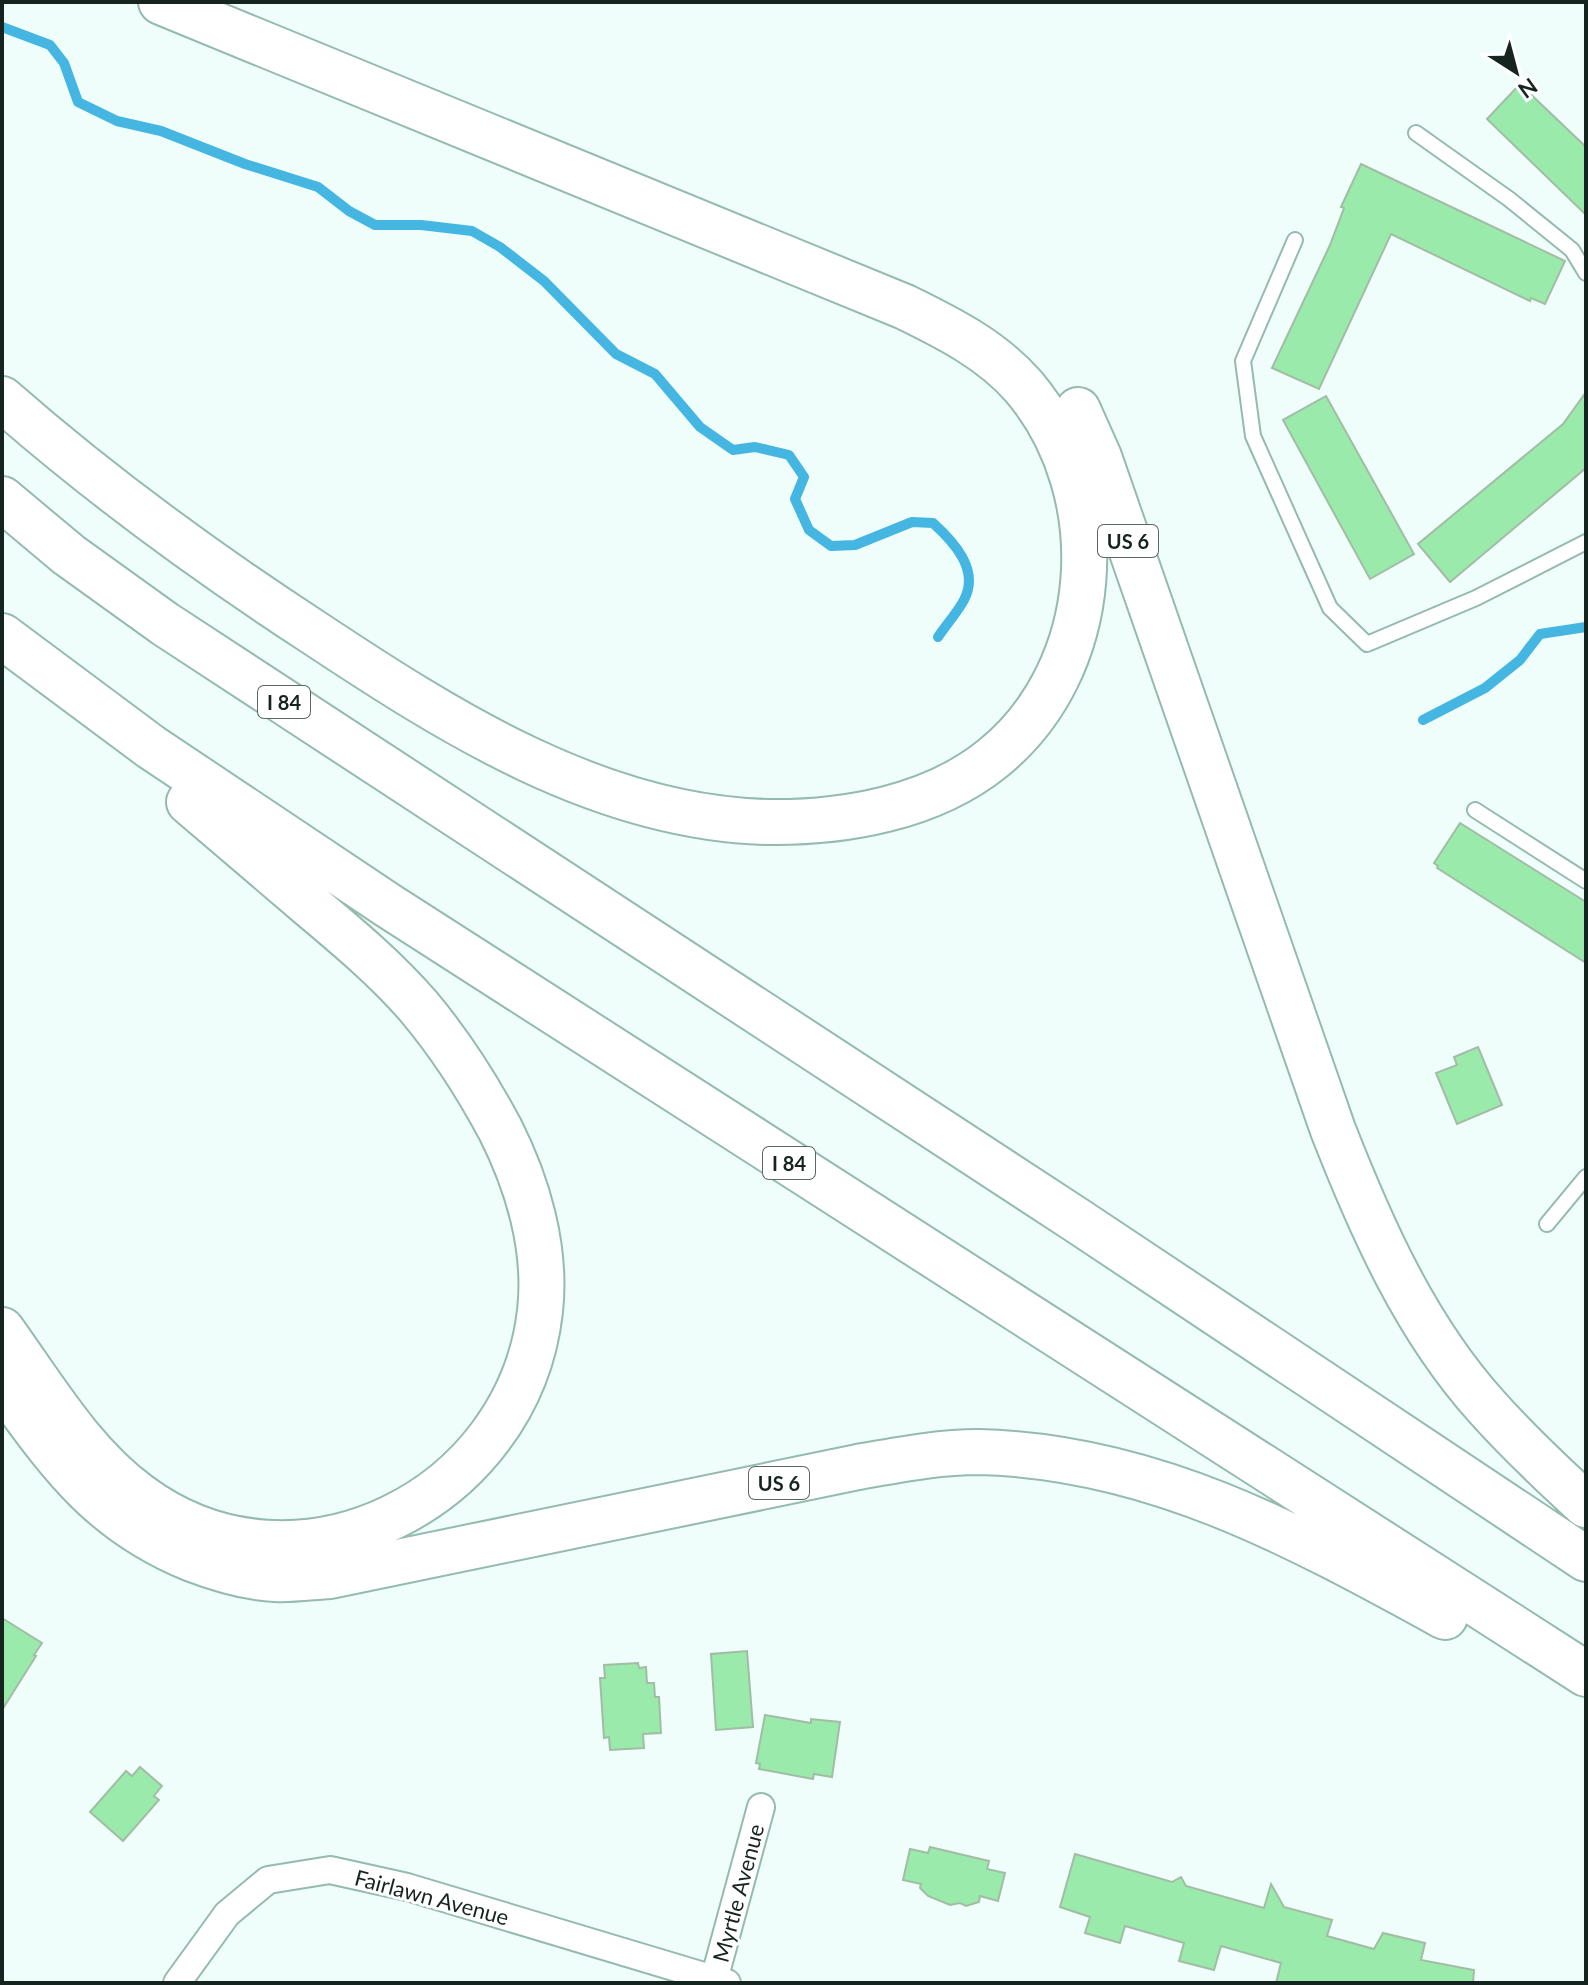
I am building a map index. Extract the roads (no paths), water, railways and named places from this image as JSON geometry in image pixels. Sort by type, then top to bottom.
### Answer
[{"type":"highway","points":[[2,399],[65,455],[152,521],[247,589],[396,687],[462,726],[532,761],[594,787],[654,804],[710,817],[768,822],[834,819],[892,808],[944,789],[992,759],[1033,717],[1060,671],[1079,616],[1086,563],[1083,515],[1070,467],[1050,422],[1022,385],[989,355],[949,328],[905,307],[161,2]]},
{"type":"highway","name":"US 6","points":[[241,2],[918,279],[964,302],[1008,331],[1045,365],[1076,407],[1099,457],[1333,1130],[1362,1204],[1394,1271],[1438,1342],[1466,1380],[1484,1404],[1540,1463],[1586,1505]]},
{"type":"highway","name":"I 84","points":[[2,499],[69,555],[177,632],[1078,1221],[1586,1559]]},
{"type":"highway","points":[[2,639],[341,931],[418,1006],[449,1045],[501,1131],[521,1178],[535,1223],[541,1267],[540,1312],[529,1361],[513,1404],[484,1447],[450,1481],[412,1508],[371,1527],[326,1540],[275,1544],[226,1536],[181,1520],[141,1497],[109,1470],[79,1437],[2,1330]]},
{"type":"highway","name":"I 84","points":[[2,639],[151,747],[389,906],[1586,1674]]},
{"type":"highway","name":"US 6","points":[[2,1384],[55,1456],[87,1493],[122,1523],[167,1549],[216,1569],[274,1579],[330,1576],[916,1456],[976,1452],[1035,1455],[1149,1478],[1258,1520],[1323,1550],[1586,1694]]},
{"type":"street","name":"Myrtle Avenue","points":[[720,1982],[761,1807]]},
{"type":"street","name":"Fairlawn Avenue","points":[[177,1983],[227,1914],[268,1880],[330,1870],[407,1887],[720,1982]]},
{"type":"lane","points":[[1416,133],[1509,199],[1572,250],[1586,273]]},
{"type":"lane","points":[[1295,240],[1243,361],[1253,436],[1330,608],[1367,644],[1476,598],[1586,542]]},
{"type":"lane","points":[[1475,810],[1586,881]]},
{"type":"lane","points":[[1547,1224],[1586,1177]]},
{"type":"waterway","points":[[2,27],[50,45],[64,63],[78,102],[117,121],[161,131],[245,164],[318,187],[349,211],[375,225],[421,225],[472,231],[500,247],[544,281],[616,354],[655,374],[700,427],[733,450],[755,447],[789,455],[804,477],[795,499],[809,530],[831,546],[855,545],[912,522],[933,523],[962,557],[969,578],[964,600],[938,637]]},
{"type":"waterway","points":[[1423,720],[1485,688],[1520,660],[1540,634],[1586,627]]}]
